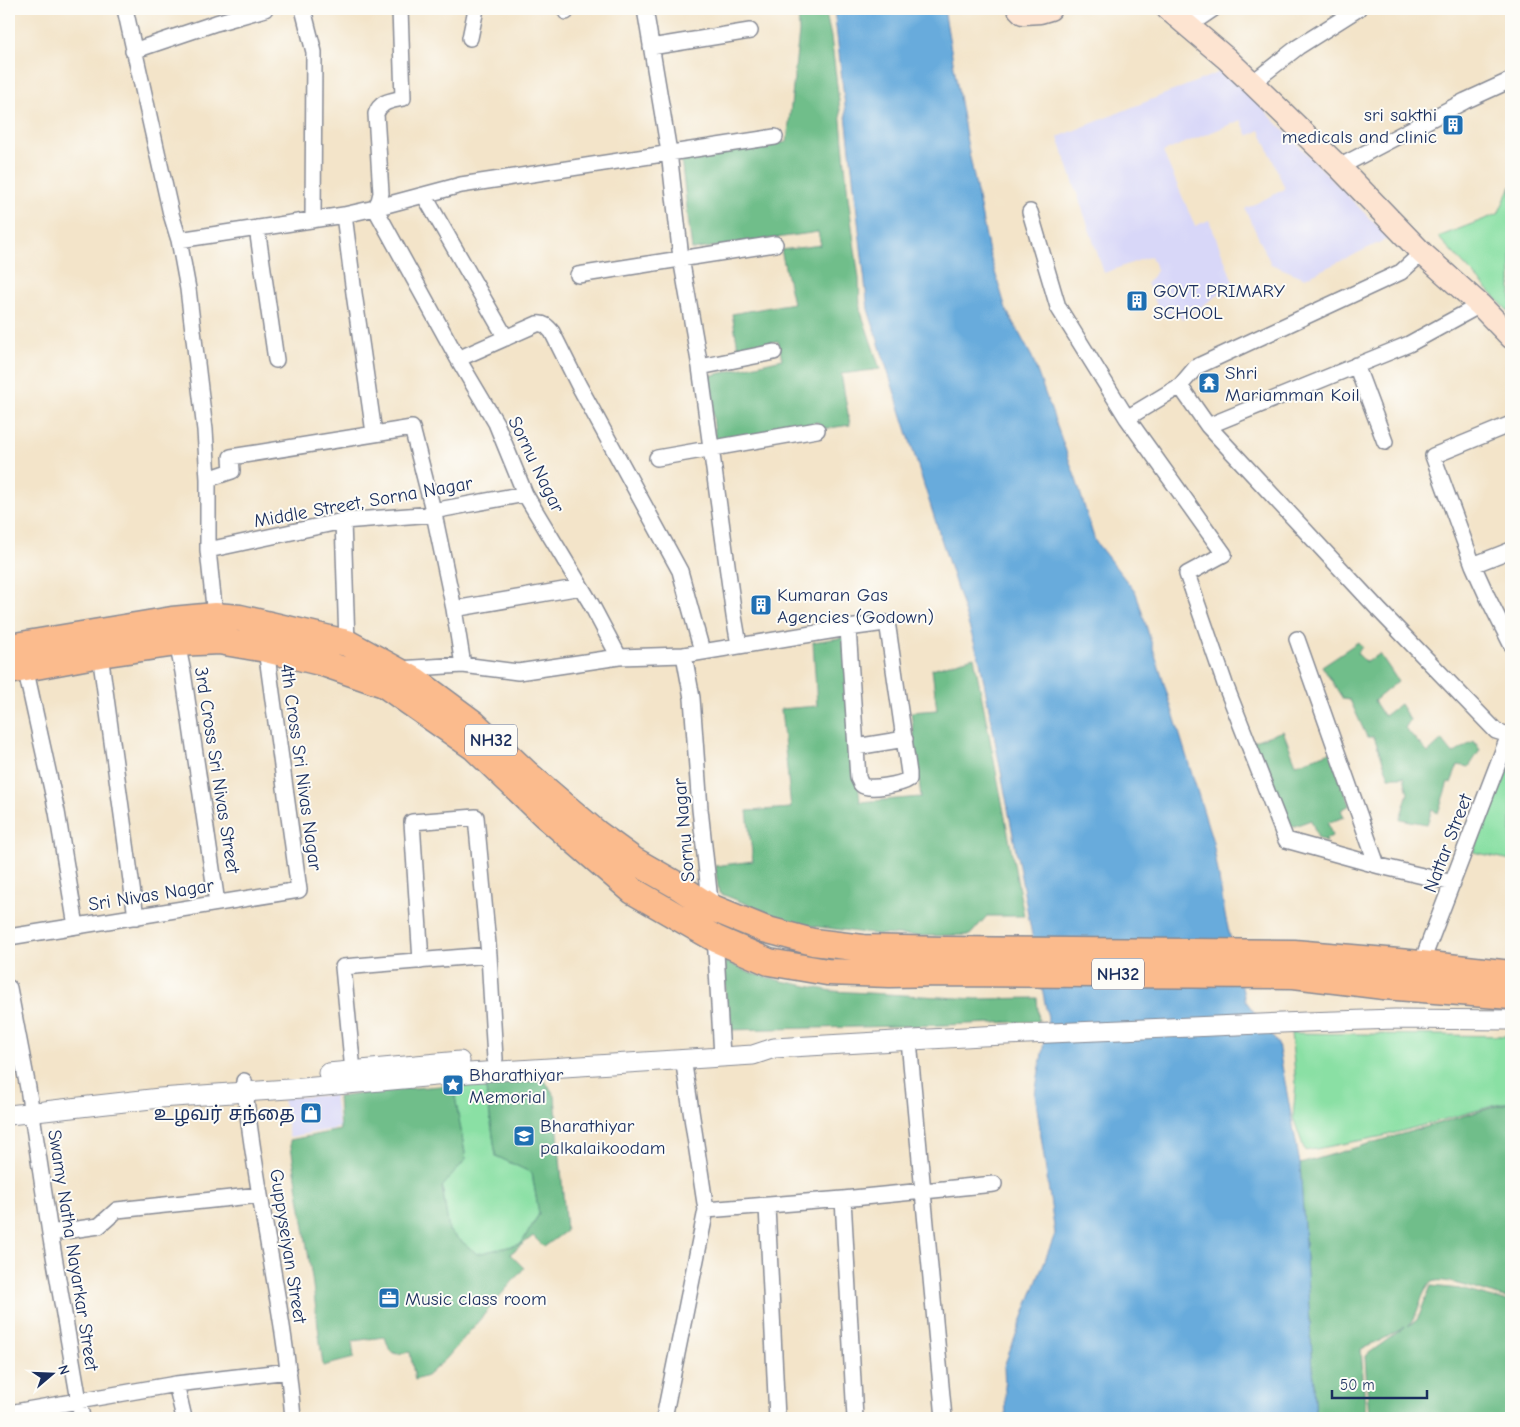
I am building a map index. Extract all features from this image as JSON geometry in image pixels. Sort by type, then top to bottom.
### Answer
[{"type":"highway","name":"NH32","points":[[9,647],[162,622],[215,616],[240,618],[347,643],[416,681],[474,724],[596,834],[633,860],[676,884],[710,907],[764,929],[813,942],[943,961],[1421,964],[1511,974]]},
{"type":"highway","name":"NH32","points":[[17,669],[177,643],[219,641],[266,649],[320,662],[384,684],[474,747],[545,815],[633,891],[716,939],[768,962],[827,972],[890,974],[943,961]]},
{"type":"highway","name":"NH32","points":[[1294,964],[1384,986],[1511,996]]},
{"type":"main road","points":[[1018,9],[1023,13],[1030,13],[1050,9]]},
{"type":"main road","points":[[1168,9],[1252,83],[1339,167],[1422,254],[1480,305],[1511,337]]},
{"type":"street","points":[[124,9],[171,214],[180,240],[188,289],[205,430],[208,479],[208,550],[215,616]]},
{"type":"street","points":[[133,51],[214,16],[265,9]]},
{"type":"street","points":[[303,9],[314,52],[313,219]]},
{"type":"street","points":[[375,208],[381,193],[376,114],[378,107],[384,103],[403,98],[400,9]]},
{"type":"street","points":[[470,38],[476,9]]},
{"type":"street","points":[[645,9],[669,152],[681,258],[700,367],[739,645]]},
{"type":"street","points":[[1188,26],[1214,9]]},
{"type":"street","points":[[1252,83],[1298,47],[1358,9]]},
{"type":"street","points":[[652,47],[750,31]]},
{"type":"street","points":[[1339,167],[1465,101],[1511,80]]},
{"type":"street","points":[[180,240],[344,215],[461,185],[775,137]]},
{"type":"street","points":[[424,195],[506,338]]},
{"type":"street","name":"Sornu Nagar","points":[[375,208],[458,359],[496,423],[526,494],[581,587],[619,657]]},
{"type":"street","points":[[1030,212],[1058,307],[1127,418],[1224,554],[1188,574],[1225,684],[1286,840],[1377,865],[1453,883]]},
{"type":"street","points":[[344,215],[374,433]]},
{"type":"street","points":[[257,228],[276,360]]},
{"type":"street","points":[[578,275],[775,244]]},
{"type":"street","points":[[1127,418],[1180,386],[1196,367],[1400,272],[1422,254]]},
{"type":"street","points":[[1208,426],[1409,344],[1480,305]]},
{"type":"street","points":[[458,359],[537,324],[546,325],[552,332],[578,384],[680,571],[702,651]]},
{"type":"street","points":[[700,367],[774,352]]},
{"type":"street","points":[[1356,365],[1385,442]]},
{"type":"street","points":[[1180,386],[1208,426],[1379,610],[1496,731],[1510,734]]},
{"type":"street","points":[[1511,424],[1433,456],[1473,565],[1511,644]]},
{"type":"street","points":[[208,479],[232,471],[231,457],[412,428],[434,514],[454,609],[463,665]]},
{"type":"street","points":[[657,458],[817,430]]},
{"type":"street","name":"Middle Street, Sorna Nagar","points":[[208,550],[344,521],[434,514],[438,510],[526,494]]},
{"type":"street","points":[[344,521],[347,643]]},
{"type":"street","points":[[1473,565],[1511,550]]},
{"type":"street","points":[[454,609],[581,587]]},
{"type":"street","points":[[394,669],[463,665],[518,672],[619,657],[684,654],[848,628],[885,623],[888,628],[905,739],[909,779],[904,783],[869,788],[862,786],[858,778],[848,628]]},
{"type":"street","points":[[1297,639],[1377,865]]},
{"type":"street","name":"3rd Cross Sri Nivas Street","points":[[177,643],[218,903]]},
{"type":"street","name":"4th Cross Sri Nivas Nagar","points":[[266,649],[299,890]]},
{"type":"street","points":[[100,654],[136,917]]},
{"type":"street","name":"Sornu Nagar","points":[[684,654],[692,698],[700,809],[710,907],[716,939],[722,1050]]},
{"type":"street","points":[[17,669],[57,812],[76,926]]},
{"type":"street","name":"Nattar Street","points":[[1421,964],[1510,734]]},
{"type":"street","points":[[856,748],[905,739]]},
{"type":"street","points":[[421,961],[412,822],[476,817],[489,955],[495,1059]]},
{"type":"street","name":"Sri Nivas Nagar","points":[[9,937],[299,890]]},
{"type":"street","points":[[353,1071],[343,968],[489,955]]},
{"type":"street","name":"Swamy Natha Nayarkar Street","points":[[9,988],[30,1101],[50,1233],[82,1418]]},
{"type":"street","points":[[244,1086],[312,1088],[469,1073],[683,1058],[759,1044],[774,1048],[982,1036],[1306,1022],[1511,1020]]},
{"type":"street","points":[[909,1041],[944,1418]]},
{"type":"street","points":[[9,1106],[30,1101],[244,1086],[353,1071],[495,1059],[722,1050]]},
{"type":"street","points":[[664,1418],[706,1210],[683,1058]]},
{"type":"street","name":"Guppyseiyan Street","points":[[244,1086],[289,1371],[293,1418]]},
{"type":"street","points":[[9,1115],[30,1101]]},
{"type":"street","points":[[706,1210],[843,1200],[994,1184]]},
{"type":"street","points":[[50,1233],[99,1226],[117,1210],[260,1195]]},
{"type":"street","points":[[843,1200],[855,1418]]},
{"type":"street","points":[[767,1206],[777,1418]]},
{"type":"street","points":[[9,1413],[176,1384],[289,1371]]},
{"type":"street","points":[[176,1384],[184,1418]]},
{"type":"shaded area","points":[[1225,70],[1389,238],[1305,278],[1271,264],[1245,209],[1285,189],[1260,130],[1248,136],[1241,120],[1163,152],[1195,226],[1209,220],[1234,284],[1182,320],[1175,310],[1162,317],[1147,283],[1157,271],[1151,256],[1104,273],[1058,137]]},
{"type":"shaded area","name":"உழவர் சந்தை","points":[[334,1095],[339,1128],[289,1137],[283,1098]]},
{"type":"green space","points":[[798,9],[825,9],[831,37],[840,110],[848,197],[859,279],[860,309],[880,369],[841,374],[850,425],[822,429],[818,422],[716,445],[709,376],[782,359],[778,341],[738,347],[732,314],[793,303],[781,250],[821,245],[818,232],[692,250],[681,158],[787,142],[799,32]]},
{"type":"green space","points":[[1511,186],[1511,314],[1438,237],[1498,214]]},
{"type":"green space","points":[[846,637],[860,802],[921,797],[911,712],[937,710],[932,669],[974,657],[1024,916],[987,916],[970,935],[873,934],[797,924],[719,893],[715,866],[753,861],[747,811],[791,808],[781,709],[817,706],[813,642]]},
{"type":"green space","points":[[1358,642],[1362,647],[1357,653],[1366,662],[1380,654],[1398,681],[1374,701],[1384,716],[1400,704],[1410,720],[1405,728],[1428,753],[1442,740],[1453,754],[1474,741],[1480,750],[1469,767],[1458,765],[1451,783],[1448,782],[1438,813],[1432,810],[1427,824],[1400,819],[1408,793],[1404,777],[1389,777],[1374,737],[1367,737],[1350,700],[1343,699],[1322,666]]},
{"type":"green space","points":[[1283,731],[1296,764],[1331,752],[1350,805],[1341,810],[1344,817],[1328,823],[1332,836],[1326,839],[1326,842],[1318,838],[1311,820],[1286,829],[1251,742]]},
{"type":"green space","points":[[1511,762],[1511,860],[1473,852]]},
{"type":"green space","points":[[725,961],[750,973],[832,991],[976,999],[1037,998],[1039,1021],[726,1030]]},
{"type":"green space","points":[[1291,1033],[1511,1036],[1511,1101],[1384,1136],[1305,1151],[1293,1117],[1296,1084]]},
{"type":"green space","points":[[545,1081],[555,1096],[566,1231],[544,1247],[533,1236],[510,1254],[524,1268],[446,1359],[427,1376],[415,1380],[410,1352],[397,1354],[390,1351],[385,1337],[352,1341],[354,1358],[323,1366],[312,1278],[290,1140],[340,1130],[338,1097],[389,1090],[453,1085],[466,1159],[442,1187],[449,1231],[477,1254],[521,1244],[539,1214],[532,1173],[496,1156],[485,1083]]},
{"type":"green space","points":[[485,1083],[496,1156],[532,1173],[539,1214],[521,1244],[477,1254],[449,1231],[442,1186],[466,1159],[453,1085]]},
{"type":"green space","points":[[1511,1102],[1511,1297],[1504,1298],[1449,1282],[1434,1282],[1425,1291],[1416,1314],[1408,1326],[1417,1320],[1431,1286],[1460,1289],[1504,1301],[1511,1300],[1511,1418],[1369,1418],[1365,1356],[1405,1327],[1361,1349],[1366,1418],[1316,1418],[1300,1164]]},
{"type":"water","points":[[834,9],[944,9],[967,142],[989,252],[1006,309],[1032,357],[1076,479],[1095,541],[1136,593],[1213,842],[1225,915],[1245,1000],[1278,1044],[1300,1164],[1316,1418],[1006,1418],[1004,1366],[1055,1234],[1035,1094],[1048,1019],[980,661],[868,309]]},
{"type":"place","name":"sri sakthi medicals and clinic","points":[[1453,125]]},
{"type":"place","name":"GOVT. PRIMARY SCHOOL","points":[[1137,301]]},
{"type":"place","name":"Shri Mariamman Koil","points":[[1209,383]]},
{"type":"place","name":"Kumaran Gas Agencies (Godown)","points":[[761,605]]},
{"type":"place","name":"Bharathiyar Memorial","points":[[453,1085]]},
{"type":"place","name":"உழவர் சந்தை","points":[[311,1113]]},
{"type":"place","name":"Bharathiyar palkalaikoodam","points":[[524,1136]]},
{"type":"place","name":"Music class room","points":[[389,1298]]}]
